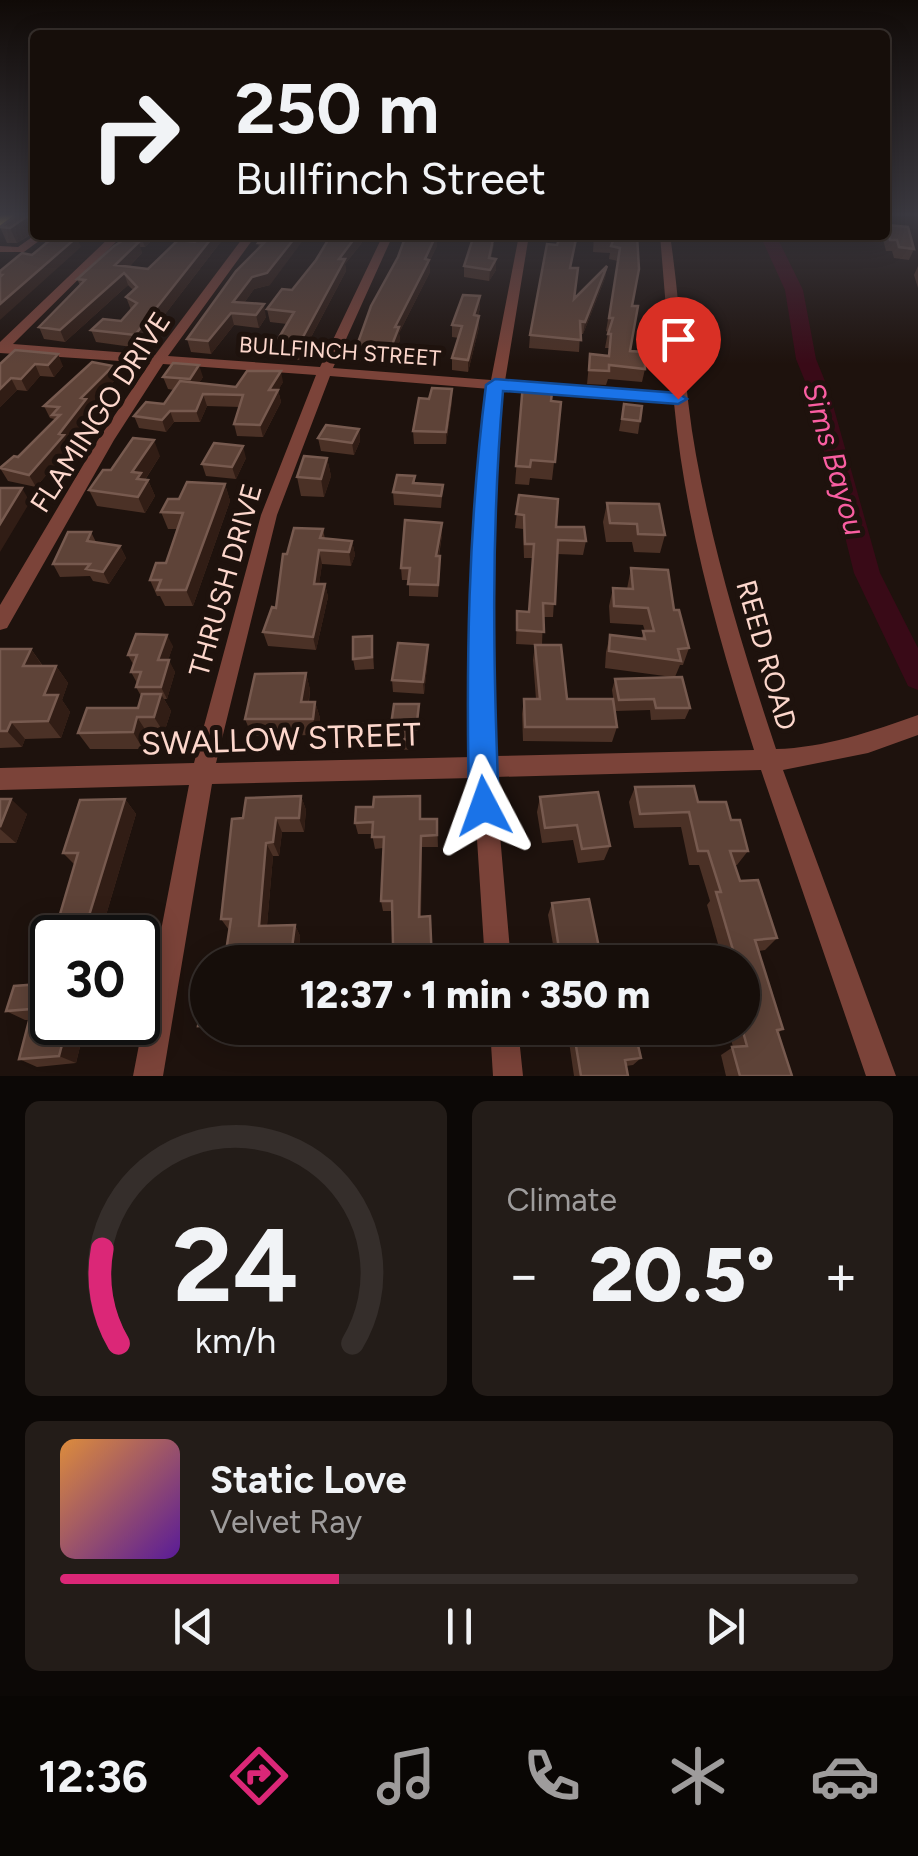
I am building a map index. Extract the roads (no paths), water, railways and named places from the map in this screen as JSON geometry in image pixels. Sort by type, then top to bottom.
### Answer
[{"type":"street","points":[[1,348],[89,263]]},
{"type":"street","name":"FLAMINGO DRIVE","points":[[0,622],[159,359],[230,263]]},
{"type":"street","name":"THRUSH DRIVE","points":[[148,1076],[202,774],[270,515],[324,372],[375,263]]},
{"type":"street","points":[[497,945],[481,766],[482,500],[495,385],[519,263]]},
{"type":"street","name":"REED ROAD","points":[[667,263],[678,399],[693,486],[726,625],[769,760],[881,1076]]},
{"type":"street","name":"BULLFINCH STREET","points":[[1,348],[678,399]]},
{"type":"street","name":"SWALLOW STREET","points":[[0,780],[769,760],[868,743],[918,726]]},
{"type":"street","points":[[505,1045],[508,1076]]},
{"type":"waterway","name":"Sims Bayou","points":[[781,263],[794,290],[806,359],[819,391],[867,573],[918,677]]}]
